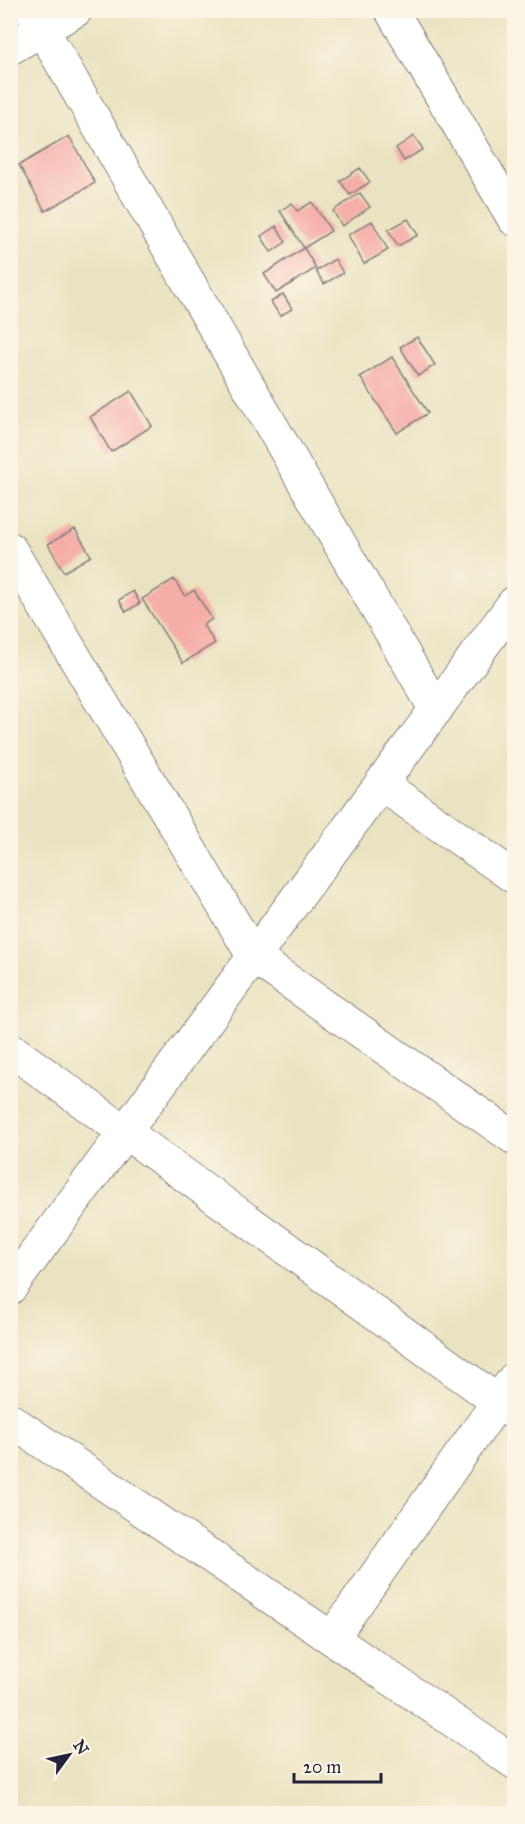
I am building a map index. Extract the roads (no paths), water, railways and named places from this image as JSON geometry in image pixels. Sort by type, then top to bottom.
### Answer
[{"type":"street","points":[[10,48],[37,20],[76,10]]},
{"type":"street","points":[[392,10],[514,219]]},
{"type":"street","points":[[37,20],[436,710]]},
{"type":"street","points":[[10,549],[254,957],[514,1138]]},
{"type":"street","points":[[10,1288],[514,606]]},
{"type":"street","points":[[381,784],[514,877]]},
{"type":"street","points":[[10,1049],[509,1398],[332,1638]]},
{"type":"street","points":[[10,1420],[514,1762]]}]
